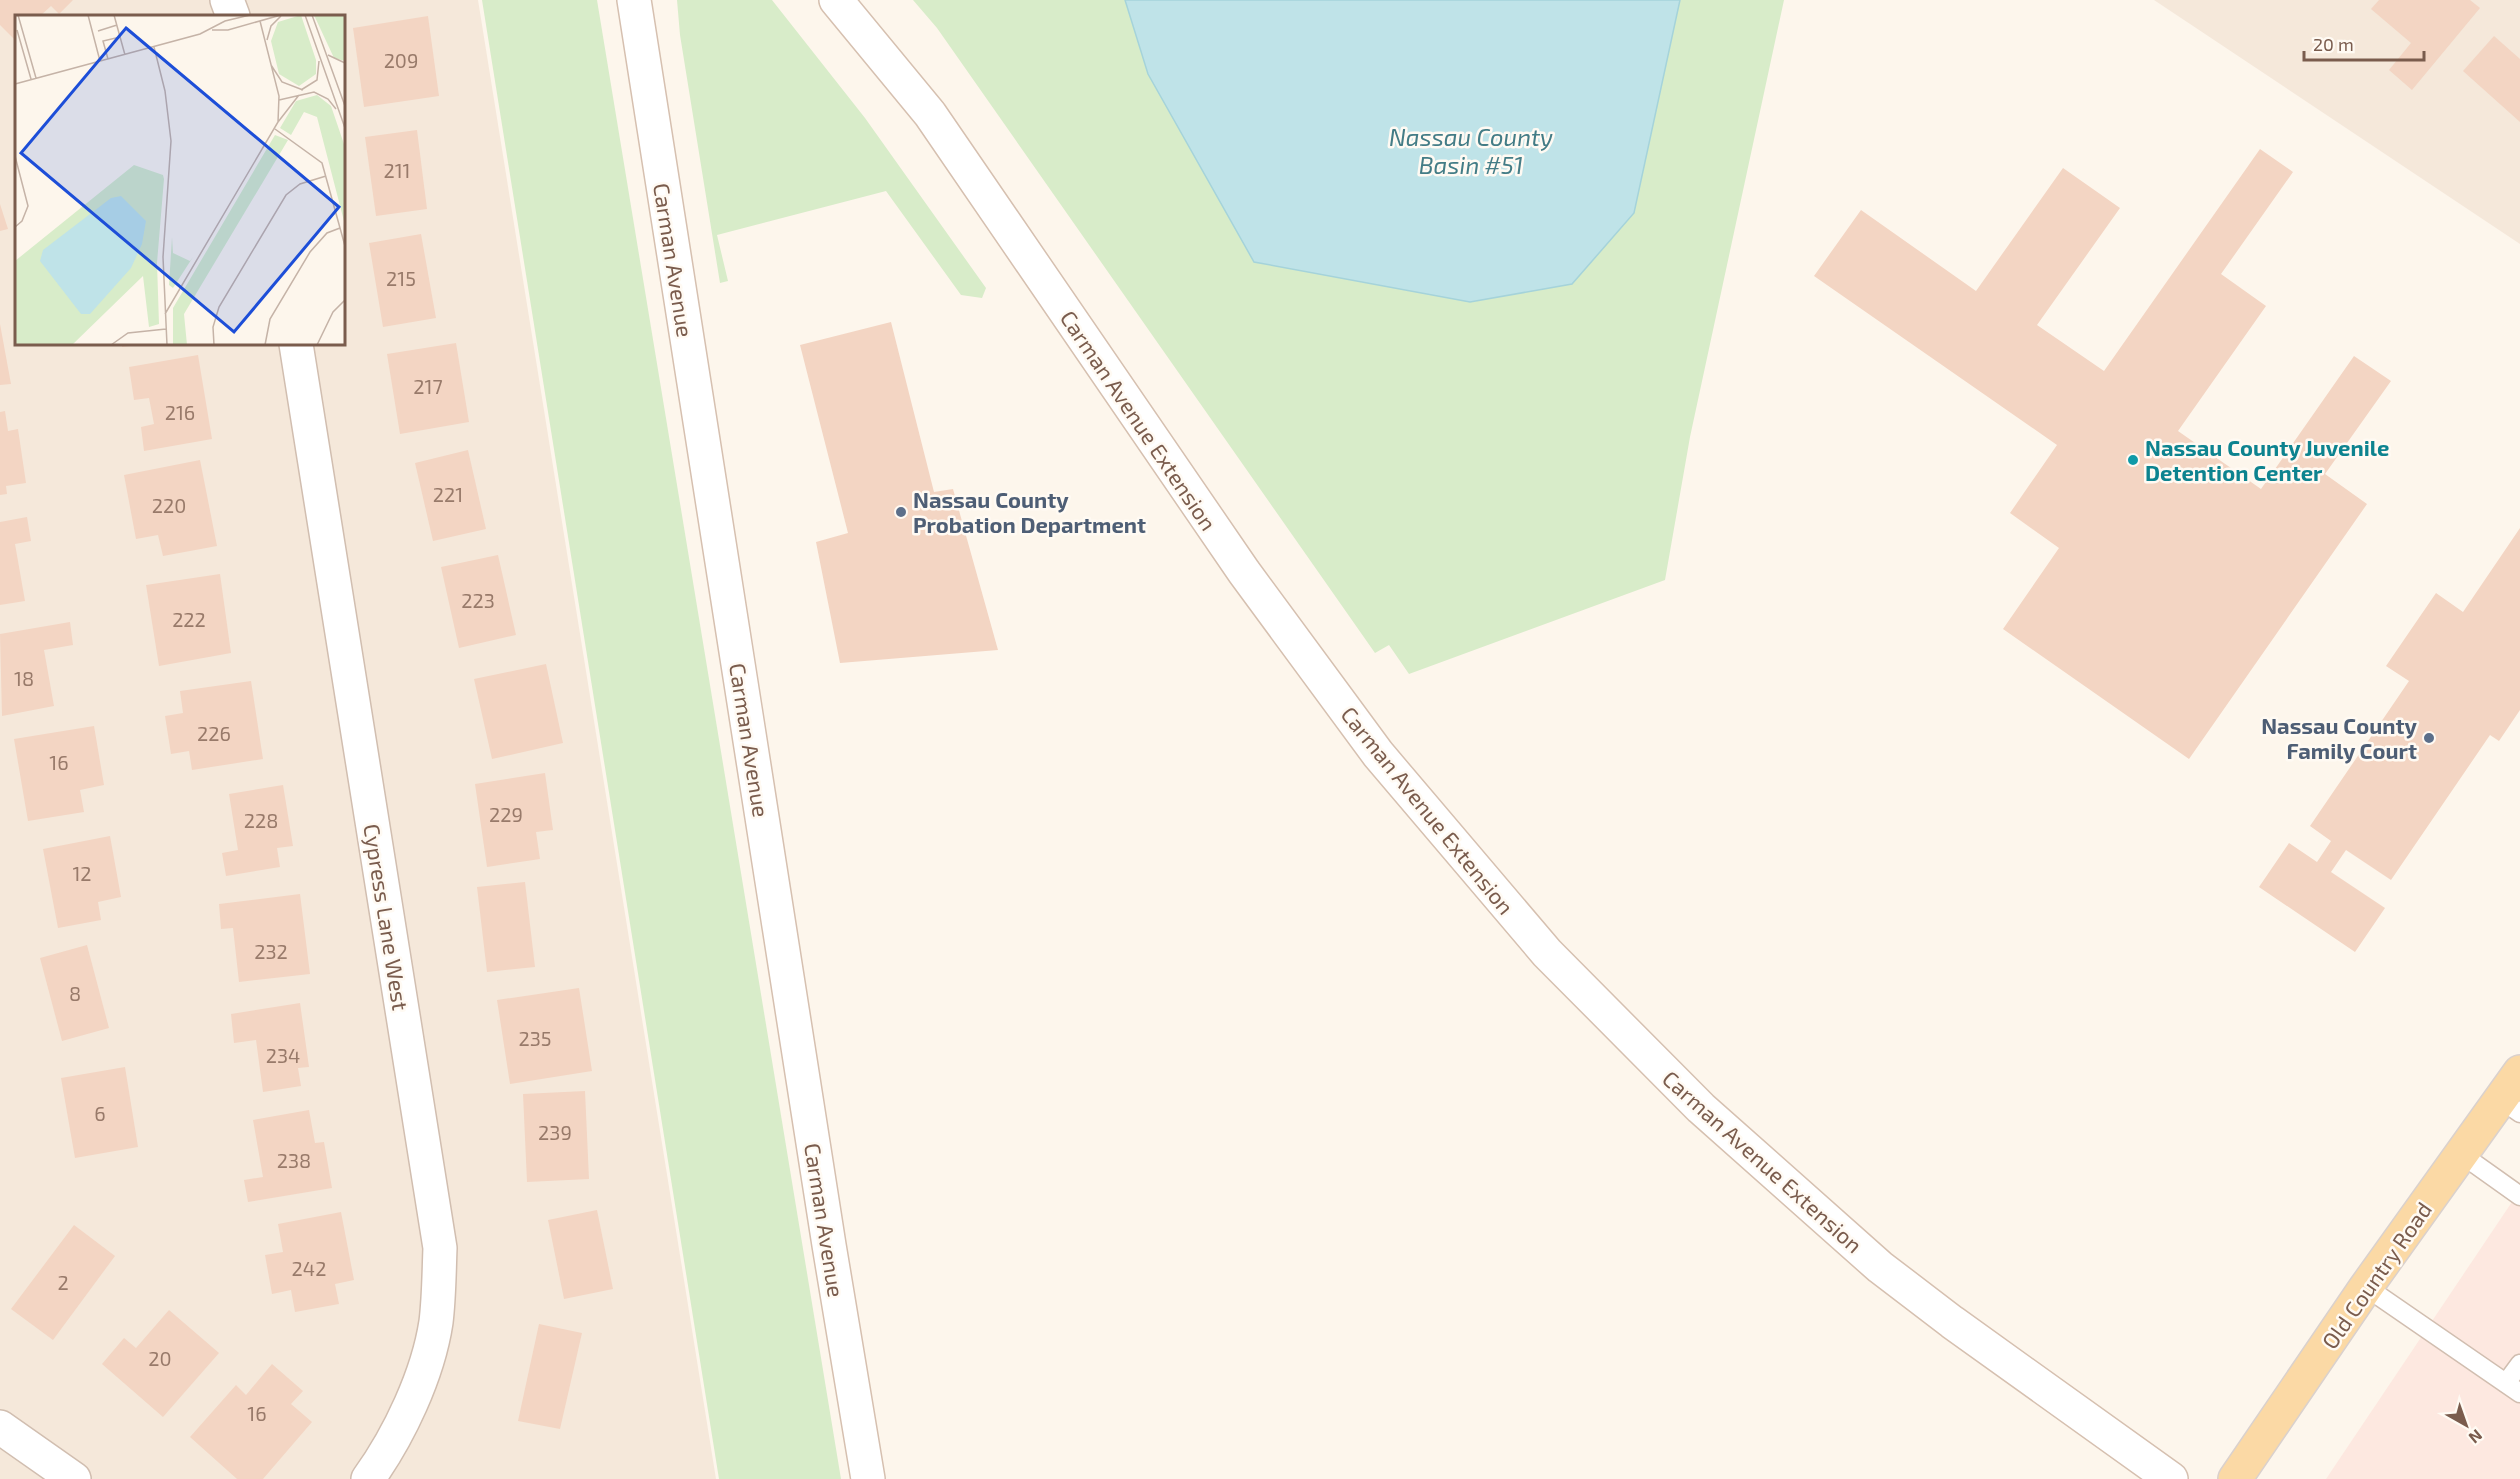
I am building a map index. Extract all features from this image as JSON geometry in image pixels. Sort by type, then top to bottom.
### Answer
[{"type":"main road","points":[[227,0],[233,15]]},
{"type":"main road","name":"Carman Avenue","points":[[634,0],[829,1245],[868,1479]]},
{"type":"main road","name":"Carman Avenue Extension","points":[[836,0],[930,114],[1244,572],[1371,744],[1395,776],[1547,953],[1701,1108],[1880,1267],[1952,1322],[2171,1479]]},
{"type":"main road","name":"Cypress Lane West","points":[[296,345],[440,1248],[436,1323],[423,1373],[407,1411],[368,1479]]},
{"type":"main road","name":"Old Country Road","points":[[2235,1479],[2366,1287],[2461,1154],[2510,1106],[2520,1072]]},
{"type":"main road","points":[[0,1427],[74,1479]]},
{"type":"lane","points":[[2461,1154],[2520,1196]]},
{"type":"lane","points":[[2366,1287],[2513,1388],[2520,1364]]},
{"type":"shaded area","points":[[0,0],[478,0],[716,1479],[0,1479]]},
{"type":"shaded area","points":[[2154,0],[2520,0],[2520,244]]},
{"type":"shaded area","points":[[2520,1190],[2520,1479],[2326,1479]]},
{"type":"green space","points":[[482,0],[597,0],[841,1479],[719,1479]]},
{"type":"green space","points":[[677,0],[772,0],[865,118],[986,288],[982,298],[961,295],[886,191],[717,235],[728,281],[720,283],[680,35]]},
{"type":"green space","name":"Nassau County Basin #51","points":[[913,0],[1784,0],[1690,437],[1665,580],[1409,674],[1389,645],[1375,653],[937,28]]},
{"type":"water","name":"Nassau County Basin #51","points":[[1125,0],[1680,0],[1634,213],[1572,284],[1470,302],[1254,262],[1148,74]]},
{"type":"building","points":[[0,0],[73,0],[59,14],[51,6],[41,15],[15,15],[15,40],[0,25]]},
{"type":"building","points":[[2379,0],[2470,0],[2480,8],[2412,90],[2389,70],[2411,43],[2371,9]]},
{"type":"building","points":[[428,16],[439,96],[364,107],[353,28]]},
{"type":"building","points":[[2494,36],[2520,59],[2520,122],[2463,71]]},
{"type":"building","points":[[417,130],[427,209],[376,216],[365,137]]},
{"type":"building","name":"Nassau County Juvenile Detention Center","points":[[2260,149],[2293,172],[2221,274],[2266,306],[2178,431],[2261,489],[2354,356],[2391,381],[2325,474],[2367,504],[2189,759],[2003,629],[2059,548],[2010,513],[2057,445],[1814,276],[1861,210],[1976,291],[2063,168],[2120,208],[2037,325],[2104,371]]},
{"type":"building","points":[[0,204],[8,229],[0,231]]},
{"type":"building","points":[[421,234],[436,318],[383,327],[369,243]]},
{"type":"building","name":"Nassau County Probation Department","points":[[891,322],[934,492],[953,489],[998,650],[840,663],[816,542],[848,533],[800,345]]},
{"type":"building","points":[[0,324],[11,384],[0,385]]},
{"type":"building","points":[[456,343],[469,422],[400,434],[387,354]]},
{"type":"building","points":[[198,355],[212,439],[144,451],[141,427],[154,424],[149,398],[134,400],[129,367]]},
{"type":"building","points":[[5,411],[8,431],[18,429],[26,483],[6,486],[7,494],[0,495],[0,412]]},
{"type":"building","points":[[468,450],[486,529],[433,541],[415,463]]},
{"type":"building","points":[[200,460],[217,546],[163,556],[158,535],[136,539],[124,475]]},
{"type":"building","points":[[27,517],[31,541],[15,544],[25,601],[0,605],[0,522]]},
{"type":"building","name":"Nassau County Family Court","points":[[2520,528],[2520,710],[2499,741],[2490,735],[2391,880],[2346,850],[2331,872],[2385,908],[2355,952],[2259,887],[2289,843],[2317,862],[2331,841],[2310,826],[2409,681],[2386,666],[2436,593],[2463,612]]},
{"type":"building","points":[[498,555],[516,635],[459,648],[441,567]]},
{"type":"building","points":[[220,574],[231,653],[159,666],[146,585]]},
{"type":"building","points":[[70,622],[73,645],[44,650],[54,706],[2,716],[0,634]]},
{"type":"building","points":[[546,664],[563,743],[492,759],[474,679]]},
{"type":"building","points":[[251,681],[263,759],[192,770],[189,751],[171,754],[165,716],[183,713],[180,691]]},
{"type":"building","points":[[94,726],[104,785],[80,790],[84,812],[28,821],[14,739]]},
{"type":"building","points":[[545,773],[553,830],[536,832],[540,859],[487,867],[475,784]]},
{"type":"building","points":[[283,785],[293,846],[277,848],[280,867],[226,876],[222,853],[238,850],[229,794]]},
{"type":"building","points":[[110,836],[121,897],[98,902],[101,920],[58,928],[43,849]]},
{"type":"building","points":[[525,882],[535,967],[487,972],[477,887]]},
{"type":"building","points":[[300,894],[310,974],[239,982],[233,928],[221,929],[219,904]]},
{"type":"building","points":[[87,945],[109,1028],[62,1041],[40,958]]},
{"type":"building","points":[[579,988],[592,1071],[510,1084],[497,1000]]},
{"type":"building","points":[[300,1003],[309,1067],[298,1068],[301,1086],[263,1092],[256,1040],[234,1043],[231,1014]]},
{"type":"building","points":[[125,1067],[138,1147],[75,1158],[61,1078]]},
{"type":"building","points":[[585,1091],[589,1179],[527,1182],[523,1094]]},
{"type":"building","points":[[309,1110],[315,1143],[324,1142],[332,1188],[248,1202],[244,1180],[263,1177],[253,1120]]},
{"type":"building","points":[[597,1210],[613,1289],[564,1299],[548,1220]]},
{"type":"building","points":[[341,1212],[354,1280],[335,1284],[339,1304],[295,1312],[291,1290],[272,1294],[265,1255],[283,1252],[278,1224]]},
{"type":"building","points":[[74,1225],[115,1256],[53,1340],[11,1309]]},
{"type":"building","points":[[169,1310],[219,1353],[163,1417],[102,1364],[124,1338],[136,1348]]},
{"type":"building","points":[[539,1324],[582,1333],[560,1429],[518,1421]]},
{"type":"building","points":[[272,1364],[303,1391],[291,1404],[312,1422],[263,1479],[237,1479],[190,1437],[236,1385],[246,1395]]},
{"type":"place","name":"Nassau County Juvenile Detention Center","points":[[2133,460]]},
{"type":"place","name":"Nassau County Probation Department","points":[[901,512]]},
{"type":"place","name":"Nassau County Family Court","points":[[2429,738]]}]
